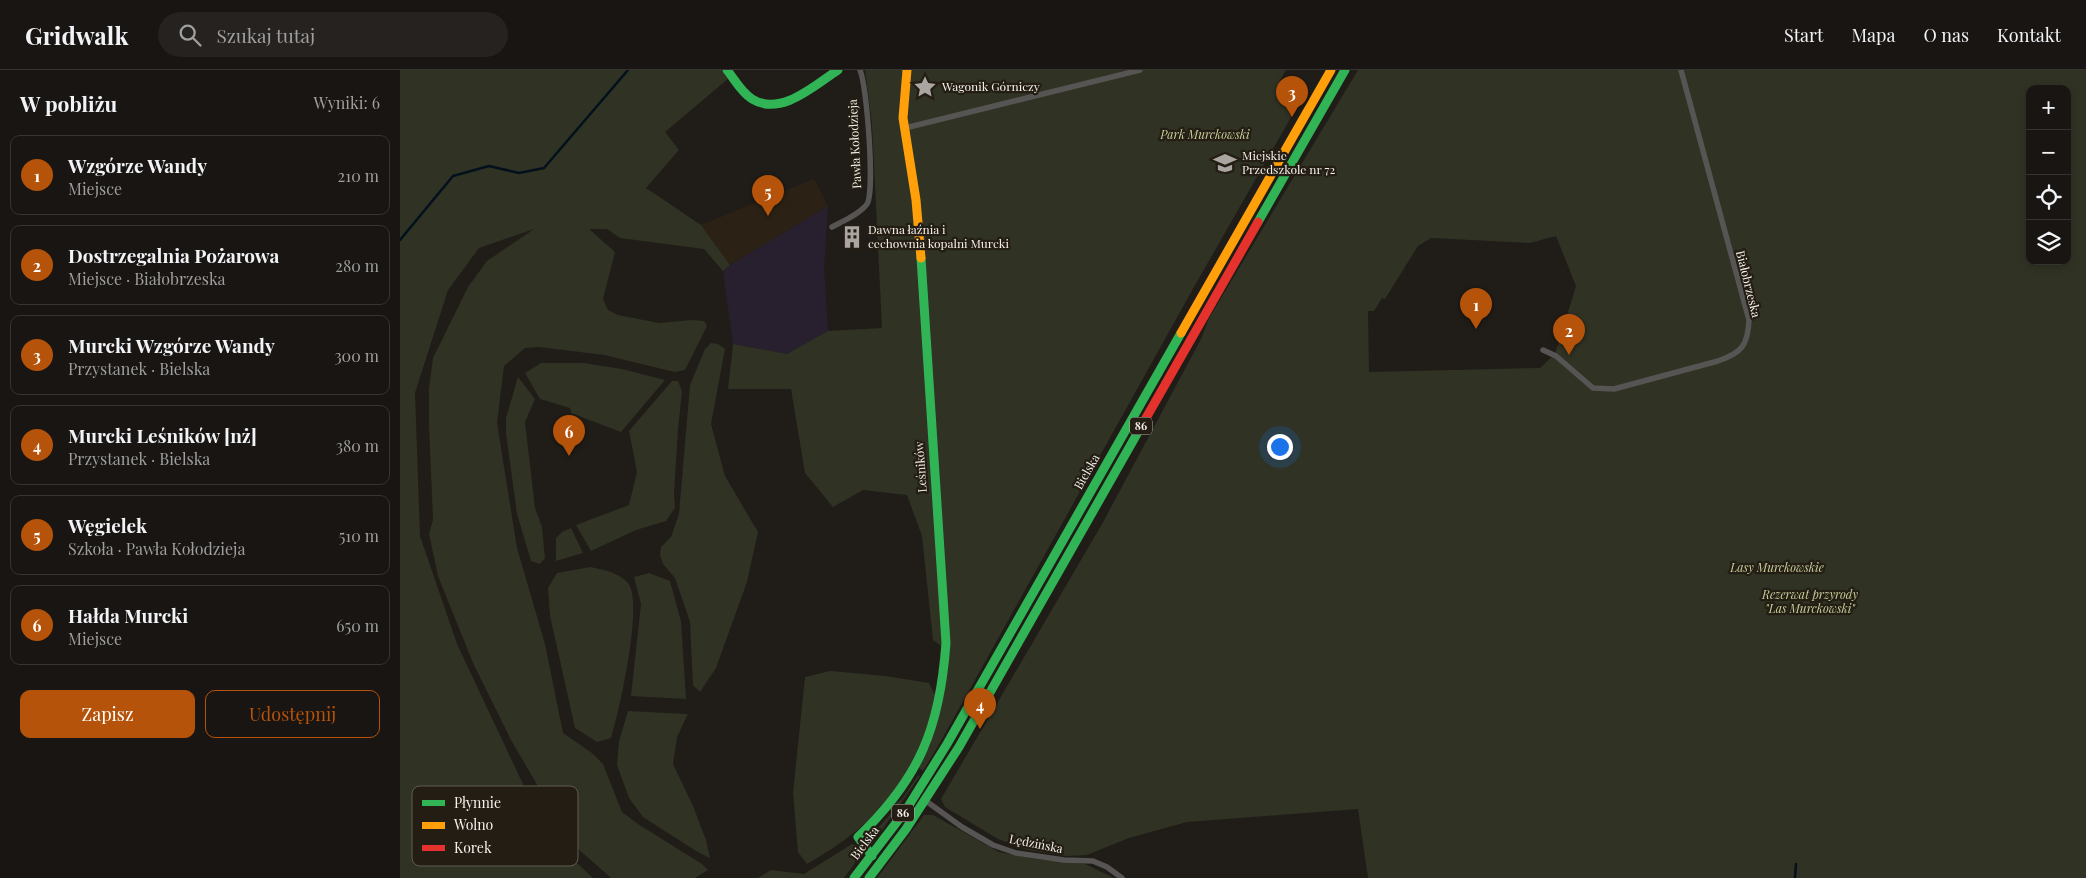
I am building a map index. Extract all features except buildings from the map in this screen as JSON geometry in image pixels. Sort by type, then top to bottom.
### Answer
[{"type":"main road","points":[[727,70],[751,98],[756,102],[770,106],[779,106],[788,102],[838,70]]},
{"type":"main road","name":"Leśników","points":[[872,856],[858,837],[880,816],[897,795],[926,749],[941,701],[946,664],[922,265],[916,200],[905,128],[903,94],[907,70]]},
{"type":"main road","name":"Bielska","points":[[854,878],[906,810],[947,744],[1331,70]]},
{"type":"main road","name":"Bielska","points":[[869,878],[926,801],[986,700],[1345,70]]},
{"type":"street","name":"Pawła Kołodzieja","points":[[832,227],[859,211],[868,203],[869,198],[871,172],[865,84],[860,70]]},
{"type":"street","points":[[905,128],[1140,70]]},
{"type":"street","name":"Białobrzeska","points":[[1542,350],[1556,356],[1592,388],[1607,389],[1733,356],[1745,342],[1748,334],[1749,320],[1681,70]]},
{"type":"street","name":"Lędzińska","points":[[926,801],[967,830],[994,845],[1016,853],[1054,859],[1093,861],[1107,867],[1122,878]]},
{"type":"shaded area","points":[[814,179],[828,206],[730,265],[701,225]]},
{"type":"shaded area","points":[[828,206],[824,268],[828,331],[787,354],[733,344],[723,271]]},
{"type":"green space","points":[[400,70],[721,70],[729,78],[665,132],[679,150],[646,188],[701,225],[730,265],[723,271],[704,249],[620,238],[607,229],[589,229],[615,252],[603,299],[608,310],[618,315],[659,323],[692,320],[704,321],[707,326],[685,370],[675,372],[604,355],[539,347],[525,348],[504,366],[497,423],[517,548],[545,644],[563,733],[592,753],[603,764],[622,812],[702,864],[708,870],[695,878],[611,878],[578,849],[578,786],[538,786],[511,740],[473,663],[438,576],[429,534],[433,520],[429,388],[433,358],[468,287],[487,261],[534,229],[479,248],[448,290],[415,393],[420,536],[457,644],[524,786],[412,786],[412,866],[578,866],[578,864],[593,878],[400,878]]},
{"type":"green space","name":"Park Murckowski","points":[[865,70],[1286,70],[1279,82],[1302,98],[923,771],[919,768],[931,743],[928,739],[900,785],[877,813],[843,841],[807,864],[798,852],[793,793],[805,677],[830,671],[886,676],[929,683],[936,697],[941,646],[933,640],[922,536],[907,495],[863,490],[833,507],[805,473],[791,389],[728,389],[733,344],[787,354],[828,331],[882,328],[872,124]]},
{"type":"green space","name":"Lasy Murckowskie","points":[[1358,70],[2086,70],[2086,878],[1368,878],[1358,809],[1187,822],[1129,838],[1087,855],[1066,856],[1028,850],[998,839],[945,807],[941,799],[1102,524],[1201,339],[1209,318]],"holes":[[[1556,236],[1576,286],[1555,354],[1540,368],[1369,372],[1368,311],[1374,311],[1382,298],[1385,299],[1418,246],[1431,238],[1530,243]]]},
{"type":"green space","points":[[711,343],[718,344],[725,349],[711,424],[725,476],[758,532],[747,582],[716,668],[700,692],[693,685],[690,622],[675,578],[663,564],[660,555],[661,547],[671,537],[679,514],[690,385],[705,349]]},
{"type":"green space","points":[[541,363],[584,363],[622,369],[665,380],[621,432],[571,413],[570,408],[540,399],[525,373]]},
{"type":"green space","points":[[518,377],[535,399],[525,422],[535,508],[542,527],[545,558],[540,564],[531,561],[517,514],[506,433],[506,418]]},
{"type":"green space","points":[[672,381],[678,381],[682,391],[674,494],[675,508],[666,521],[636,530],[591,551],[576,525],[629,505],[637,472],[629,431]]},
{"type":"green space","points":[[571,528],[583,553],[556,561],[556,538],[562,532]]},
{"type":"green space","points":[[590,567],[606,570],[628,583],[632,594],[633,612],[632,634],[615,725],[611,738],[597,742],[575,728],[550,616],[548,588],[557,573]]},
{"type":"green space","points":[[649,573],[670,581],[681,621],[686,699],[631,696],[641,604],[634,577]]},
{"type":"green space","points":[[628,711],[688,714],[677,737],[673,764],[693,806],[706,840],[710,858],[643,817],[629,798],[617,765],[619,741]]},
{"type":"green space","points":[[918,775],[920,776],[882,830],[880,829],[868,845],[864,842],[863,836],[869,838],[892,812],[889,809],[902,799]]},
{"type":"green space","points":[[924,815],[933,815],[999,852],[1036,859],[1085,864],[1114,878],[877,878]]},
{"type":"green space","points":[[852,844],[858,846],[862,853],[844,878],[758,878],[771,870],[804,874]]},
{"type":"waterway","points":[[400,240],[453,176],[489,166],[519,173],[544,168],[628,70]]},
{"type":"waterway","points":[[1795,878],[1796,864]]},
{"type":"traffic: fast","points":[[727,70],[748,96],[763,104],[786,102],[808,91],[838,70]]},
{"type":"traffic: fast","points":[[1258,222],[1345,70]]},
{"type":"traffic: fast","points":[[872,856],[858,837],[897,794],[912,772],[923,749],[932,726],[938,700],[946,643],[921,258]]},
{"type":"traffic: fast","points":[[854,878],[906,810],[947,744],[1181,333]]},
{"type":"traffic: fast","points":[[869,878],[906,829],[959,747],[1142,425]]},
{"type":"traffic: slow","points":[[907,70],[903,118],[916,200],[921,258]]},
{"type":"traffic: slow","points":[[1181,333],[1331,70]]},
{"type":"traffic: jam","points":[[1142,425],[1258,222]]},
{"type":"place","name":"Wagonik Górniczy","points":[[925,87]]},
{"type":"place","name":"Murcki Wzgórze Wandy","points":[[1292,117]]},
{"type":"place","name":"Miejskie Przedszkole nr 72","points":[[1225,163]]},
{"type":"place","name":"Węgielek","points":[[768,216]]},
{"type":"place","name":"Dawna łaźnia i cechownia kopalni Murcki","points":[[852,237]]},
{"type":"place","name":"Wzgórze Wandy","points":[[1476,329]]},
{"type":"place","name":"Dostrzegalnia Pożarowa","points":[[1569,355]]},
{"type":"place","name":"Hałda Murcki","points":[[569,456]]},
{"type":"place","name":"Murcki Leśników [nż]","points":[[980,729]]},
{"type":"park label","name":"Rezerwat przyrody \"Las Murckowski\"","points":[[1810,602]]}]
